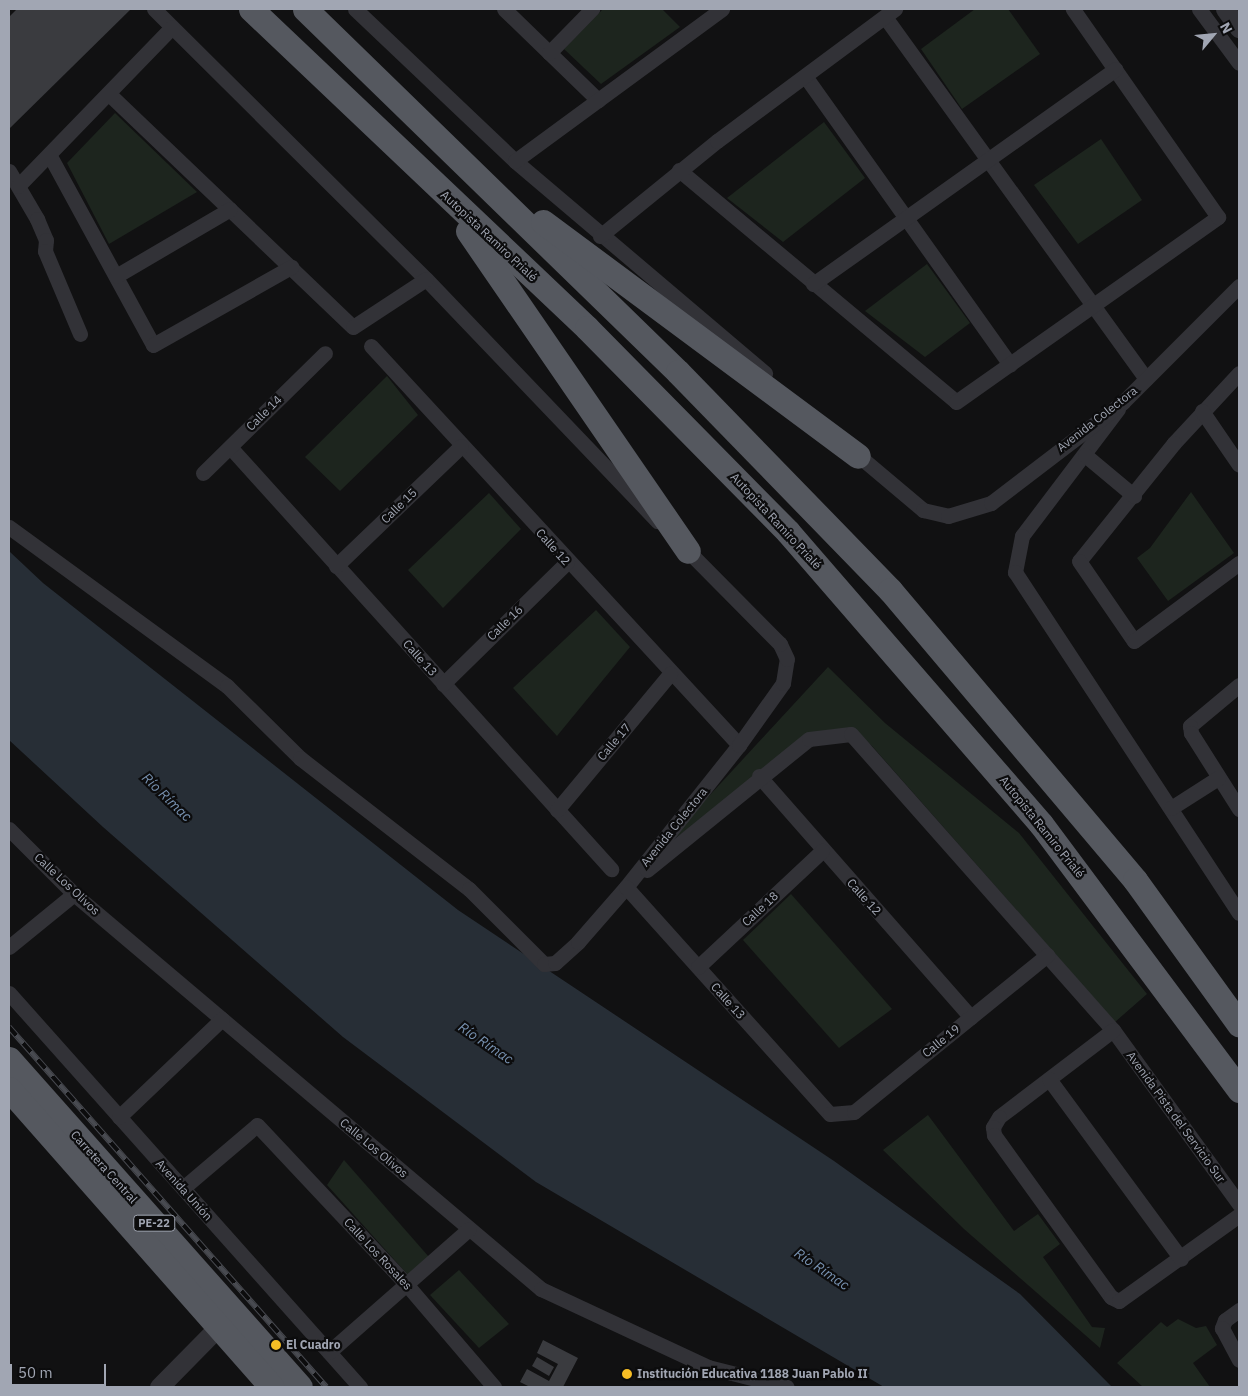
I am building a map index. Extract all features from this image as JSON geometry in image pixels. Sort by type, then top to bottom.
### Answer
[{"type":"highway","name":"Autopista Ramiro Prialé","points":[[252,9],[682,422],[863,615],[1041,824],[1239,1090]]},
{"type":"highway","points":[[305,9],[678,372],[903,604],[1135,880],[1239,1024]]},
{"type":"highway","points":[[466,165],[858,456]]},
{"type":"highway","points":[[438,188],[688,551]]},
{"type":"highway","name":"Carretera Central","points":[[9,1059],[230,1324],[272,1387]]},
{"type":"highway","name":"Carretera Central","points":[[9,1089],[230,1324],[300,1387]]},
{"type":"street","points":[[154,9],[426,278],[688,551]]},
{"type":"street","points":[[355,9],[515,161],[600,236],[793,396],[858,456]]},
{"type":"street","points":[[504,9],[598,100]]},
{"type":"street","points":[[549,53],[592,9]]},
{"type":"street","points":[[515,161],[722,9]]},
{"type":"street","points":[[679,170],[955,403],[1218,214],[1073,9]]},
{"type":"street","points":[[1199,9],[1239,64]]},
{"type":"street","points":[[1225,9],[1239,28]]},
{"type":"street","points":[[600,236],[679,170],[890,13],[1092,306],[1146,379]]},
{"type":"street","points":[[18,186],[50,156],[172,27]]},
{"type":"street","points":[[813,284],[1116,69]]},
{"type":"street","points":[[805,76],[1010,364]]},
{"type":"street","points":[[109,94],[353,326],[426,278]]},
{"type":"street","points":[[50,156],[152,345],[291,267]]},
{"type":"street","points":[[9,172],[46,240],[46,251],[80,334]]},
{"type":"street","points":[[116,276],[230,209]]},
{"type":"street","name":"Avenida Colectora","points":[[858,456],[923,510],[948,516],[991,503],[1123,402],[1239,286]]},
{"type":"street","name":"Calle 12","points":[[371,346],[670,674],[739,745]]},
{"type":"street","name":"Calle 14","points":[[203,473],[325,354]]},
{"type":"street","points":[[1239,374],[1202,411],[1134,496],[1079,560],[1132,641],[1239,563]]},
{"type":"street","points":[[1123,402],[1086,455],[1022,536],[1015,572],[1239,913]]},
{"type":"street","points":[[1202,411],[1239,465]]},
{"type":"street","name":"Calle 15","points":[[336,566],[461,446]]},
{"type":"street","name":"Calle 13","points":[[230,448],[611,869]]},
{"type":"street","points":[[1086,455],[1134,496]]},
{"type":"street","name":"Avenida Colectora","points":[[9,527],[227,686],[300,758],[469,889],[537,960],[544,964],[555,962],[626,887],[739,745],[783,683],[787,659],[780,644],[688,551]]},
{"type":"street","name":"Calle 16","points":[[443,684],[567,562]]},
{"type":"street","name":"Calle 17","points":[[557,810],[670,674]]},
{"type":"street","points":[[1239,685],[1190,726],[1218,778],[1239,809]]},
{"type":"street","name":"Avenida Pista del Servicio Sur","points":[[759,776],[809,739],[851,734],[1113,1030],[1239,1204]]},
{"type":"street","points":[[626,887],[759,776]]},
{"type":"street","name":"Calle 12","points":[[759,776],[822,851],[971,1017]]},
{"type":"street","points":[[1171,808],[1218,778]]},
{"type":"street","name":"Calle Los Olivos","points":[[9,829],[74,894],[540,1289],[708,1367],[787,1387]]},
{"type":"street","name":"Calle 18","points":[[698,967],[822,851]]},
{"type":"street","name":"Calle 13","points":[[626,887],[830,1114]]},
{"type":"street","points":[[9,947],[74,894]]},
{"type":"street","name":"Calle 19","points":[[830,1114],[854,1112],[1047,955]]},
{"type":"street","name":"Avenida Unión","points":[[9,993],[360,1387]]},
{"type":"street","points":[[119,1116],[222,1019]]},
{"type":"street","points":[[1113,1030],[999,1118],[993,1127],[994,1135],[1111,1297],[1120,1301],[1134,1294],[1239,1215]]},
{"type":"street","points":[[1049,1079],[1181,1259]]},
{"type":"street","name":"Calle Los Rosales","points":[[182,1188],[258,1125],[407,1285],[494,1387]]},
{"type":"street","points":[[329,1352],[469,1229]]},
{"type":"street","points":[[1239,1310],[1225,1320],[1222,1328],[1239,1360]]},
{"type":"street","points":[[159,1387],[184,1365],[187,1354],[230,1324]]},
{"type":"shaded area","points":[[603,9],[662,9],[680,27],[601,84],[564,49]]},
{"type":"shaded area","points":[[975,9],[1008,9],[1040,54],[962,109],[921,49]]},
{"type":"shaded area","points":[[115,113],[197,192],[109,244],[67,163]]},
{"type":"shaded area","points":[[824,122],[865,178],[783,242],[727,198]]},
{"type":"shaded area","points":[[1101,139],[1142,200],[1078,244],[1034,185]]},
{"type":"shaded area","points":[[927,264],[970,323],[925,357],[865,311]]},
{"type":"shaded area","points":[[387,376],[418,415],[340,491],[305,457]]},
{"type":"shaded area","points":[[1191,492],[1234,553],[1168,601],[1137,558],[1150,548]]},
{"type":"shaded area","points":[[489,493],[521,529],[443,608],[408,570]]},
{"type":"shaded area","points":[[596,610],[630,647],[557,736],[513,688]]},
{"type":"shaded area","points":[[828,667],[885,723],[1019,833],[1147,994],[1115,1022],[872,746],[852,729],[829,730],[661,848]]},
{"type":"shaded area","points":[[791,894],[892,1009],[839,1048],[743,940]]},
{"type":"shaded area","points":[[928,1115],[1014,1231],[1038,1214],[1060,1244],[1043,1257],[1092,1327],[1105,1328],[1100,1348],[964,1229],[883,1150]]},
{"type":"shaded area","points":[[344,1160],[429,1257],[408,1275],[327,1185]]},
{"type":"shaded area","points":[[459,1270],[509,1324],[479,1348],[430,1295]]},
{"type":"shaded area","points":[[1178,1319],[1196,1328],[1206,1326],[1217,1345],[1193,1363],[1210,1387],[1143,1387],[1117,1363],[1161,1322],[1167,1327]]},
{"type":"water","name":"Río Rímac","points":[[9,551],[43,583],[458,910],[834,1161],[1020,1294],[1112,1387],[884,1387],[536,1182],[343,1037],[103,827],[9,740]]},
{"type":"building","points":[[17,9],[131,9],[9,129],[9,17]]},
{"type":"building","points":[[543,1340],[578,1358],[563,1387],[530,1387],[520,1382],[527,1369],[549,1381],[558,1364],[537,1353]]},
{"type":"building","points":[[537,1357],[554,1367],[549,1376],[532,1366]]},
{"type":"railway","points":[[9,1027],[326,1387]]},
{"type":"place","name":"El Cuadro","points":[[276,1345]]},
{"type":"place","name":"Institución Educativa 1188 Juan Pablo II","points":[[627,1374]]}]
